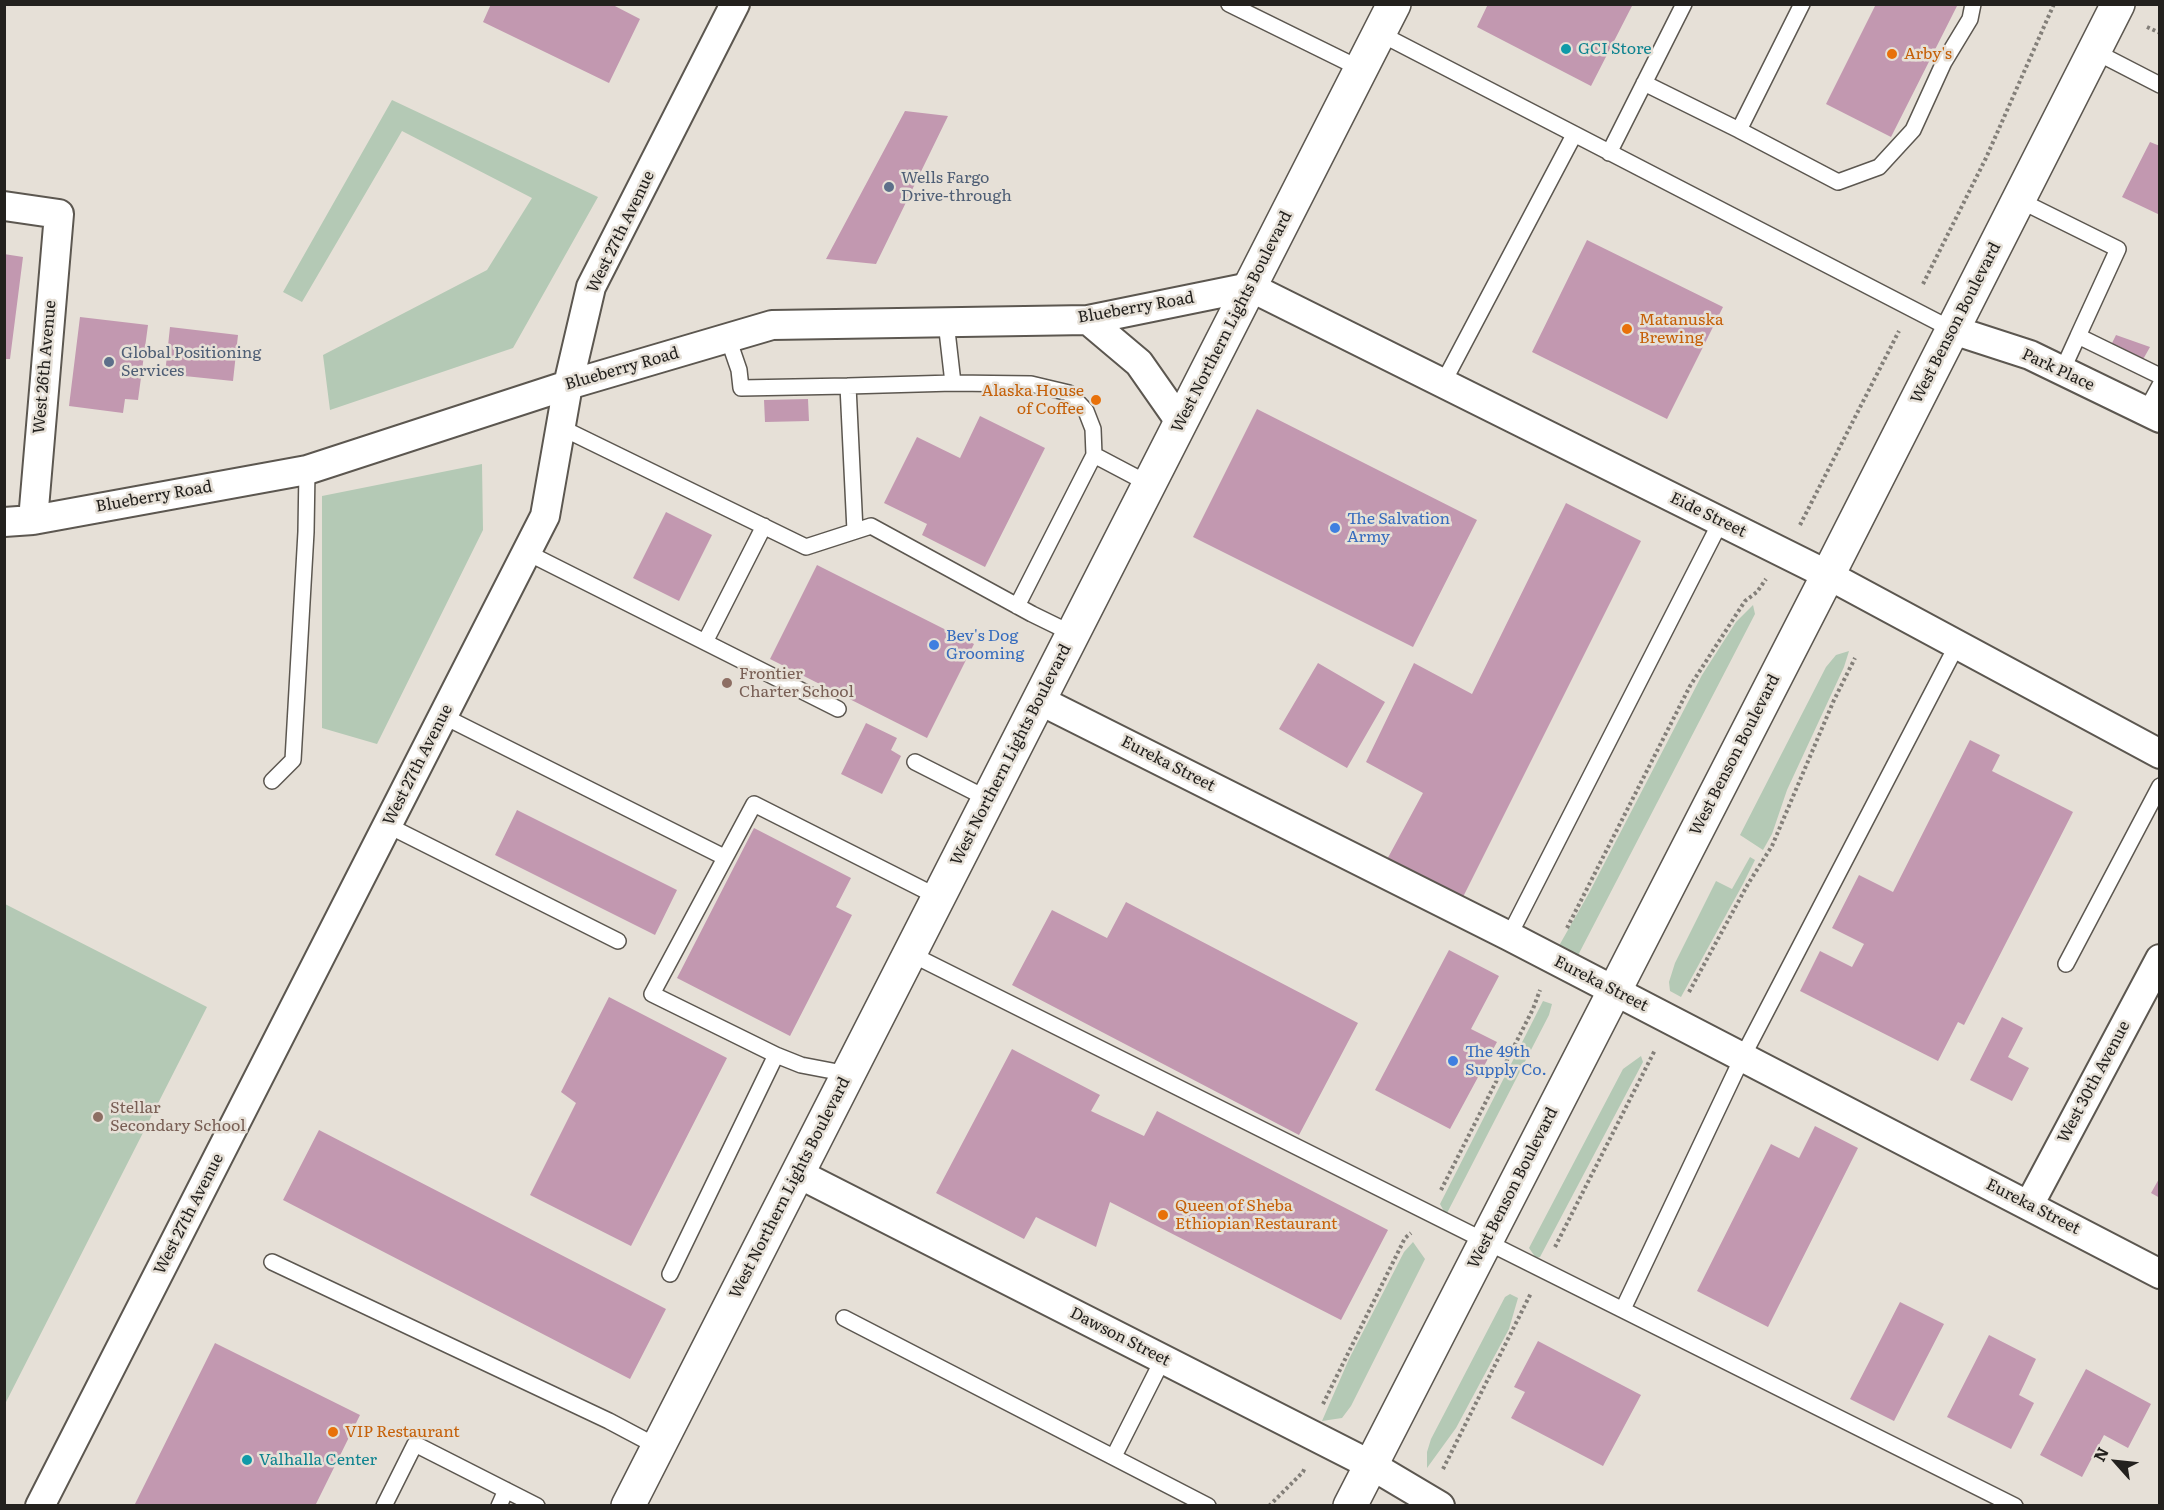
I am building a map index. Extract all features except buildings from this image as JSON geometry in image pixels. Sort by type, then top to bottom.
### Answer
[{"type":"main road","name":"West Benson Boulevard","points":[[1350,1506],[2118,4]]},
{"type":"main road","name":"West Northern Lights Boulevard","points":[[628,1506],[1386,19]]},
{"type":"street","name":"West 27th Avenue","points":[[40,1506],[545,516],[568,385],[591,287],[735,4]]},
{"type":"street","name":"West 26th Avenue","points":[[7,206],[59,214],[33,519]]},
{"type":"street","name":"Blueberry Road","points":[[4,522],[33,519],[307,470],[568,385],[772,325],[1088,320],[1250,287]]},
{"type":"street","name":"Eide Street","points":[[1250,287],[1784,552],[2160,754]]},
{"type":"street","points":[[1088,320],[1139,363],[1181,423]]},
{"type":"street","name":"Park Place","points":[[1953,330],[2030,355],[2153,415]]},
{"type":"street","name":"Eureka Street","points":[[1040,699],[1743,1056],[2160,1274]]},
{"type":"street","name":"West 30th Avenue","points":[[2029,1205],[2160,959]]},
{"type":"street","name":"Dawson Street","points":[[797,1173],[1371,1465],[1435,1502]]},
{"type":"lane","points":[[1229,4],[1361,69]]},
{"type":"lane","points":[[1609,153],[1684,4]]},
{"type":"lane","points":[[1739,130],[1802,4]]},
{"type":"lane","points":[[1644,83],[1838,182],[1879,167],[1912,130],[1944,62],[1970,19],[1973,4]]},
{"type":"lane","points":[[1386,19],[1574,135],[1953,330]]},
{"type":"lane","points":[[2094,51],[2160,85]]},
{"type":"lane","points":[[1443,383],[1574,135]]},
{"type":"lane","points":[[2019,200],[2118,249],[2062,371]]},
{"type":"lane","points":[[946,322],[953,383]]},
{"type":"lane","points":[[2078,336],[2160,376]]},
{"type":"lane","points":[[728,338],[739,370],[741,388],[953,383],[1031,384],[1069,393],[1086,411],[1093,429],[1094,455],[1017,606]]},
{"type":"lane","points":[[2153,415],[2160,385]]},
{"type":"lane","points":[[848,386],[855,531]]},
{"type":"lane","points":[[560,427],[806,547],[871,526],[1073,634]]},
{"type":"lane","points":[[1094,455],[1149,484]]},
{"type":"lane","points":[[272,782],[293,760],[306,532],[307,470]]},
{"type":"lane","points":[[1509,936],[1721,521]]},
{"type":"lane","points":[[705,642],[764,526]]},
{"type":"lane","points":[[526,552],[838,709]]},
{"type":"lane","points":[[1623,1309],[1743,1056],[1957,645]]},
{"type":"lane","points":[[442,716],[724,857]]},
{"type":"lane","points":[[915,762],[988,799]]},
{"type":"lane","points":[[2066,964],[2160,786]]},
{"type":"lane","points":[[848,1074],[801,1065],[776,1055],[652,994],[754,804],[938,897]]},
{"type":"lane","points":[[387,825],[618,941]]},
{"type":"lane","points":[[909,954],[2015,1506]]},
{"type":"lane","points":[[670,1274],[776,1055]]},
{"type":"lane","points":[[272,1262],[609,1421],[658,1447]]},
{"type":"lane","points":[[844,1318],[1208,1506]]},
{"type":"lane","points":[[1114,1456],[1163,1359]]},
{"type":"lane","points":[[384,1506],[415,1444],[537,1506]]},
{"type":"lane","points":[[499,1506],[506,1490]]},
{"type":"path","points":[[1269,1506],[1303,1472],[1320,1439],[1318,1415],[1405,1238],[1435,1215],[1437,1199],[1533,1009],[1551,958],[1690,686],[1745,601],[1757,592],[1802,522],[1986,158],[2054,4]]},
{"type":"path","points":[[1435,1502],[1445,1464],[1648,1062],[1748,884],[1772,846],[1834,700],[1856,658]]},
{"type":"green space","points":[[392,100],[598,197],[513,348],[330,410],[323,355],[487,270],[532,198],[402,131],[302,302],[283,292]]},
{"type":"green space","points":[[482,464],[483,530],[377,744],[322,728],[322,496]]},
{"type":"green space","points":[[1753,605],[1755,614],[1574,963],[1556,951],[1589,893],[1702,675],[1736,622]]},
{"type":"green space","points":[[1849,651],[1844,667],[1787,790],[1772,834],[1763,850],[1740,835],[1826,667],[1836,655]]},
{"type":"green space","points":[[1750,857],[1755,860],[1681,997],[1670,991],[1669,982],[1675,963],[1716,881],[1732,889]]},
{"type":"green space","points":[[5,904],[207,1007],[5,1404]]},
{"type":"green space","points":[[1543,1001],[1552,1004],[1549,1015],[1446,1215],[1440,1204]]},
{"type":"green space","points":[[1641,1056],[1643,1062],[1540,1257],[1536,1258],[1529,1248],[1623,1069]]},
{"type":"green space","points":[[1413,1242],[1425,1259],[1351,1406],[1342,1418],[1322,1421],[1349,1359],[1404,1252]]},
{"type":"green space","points":[[1510,1294],[1518,1298],[1509,1329],[1456,1428],[1427,1468],[1427,1452],[1431,1439],[1505,1297]]},
{"type":"place","name":"GCI Store","points":[[1566,49]]},
{"type":"place","name":"Arby's","points":[[1892,54]]},
{"type":"place","name":"Wells Fargo Drive-through","points":[[889,187]]},
{"type":"place","name":"Matanuska Brewing","points":[[1627,329]]},
{"type":"place","name":"Global Positioning Services","points":[[109,362]]},
{"type":"place","name":"Alaska House of Coffee","points":[[1096,400]]},
{"type":"place","name":"The Salvation Army","points":[[1335,528]]},
{"type":"place","name":"Bev's Dog Grooming","points":[[934,645]]},
{"type":"place","name":"Frontier Charter School","points":[[727,683]]},
{"type":"place","name":"The 49th Supply Co.","points":[[1453,1061]]},
{"type":"place","name":"Stellar Secondary School","points":[[98,1117]]},
{"type":"place","name":"Queen of Sheba Ethiopian Restaurant","points":[[1163,1215]]},
{"type":"place","name":"VIP Restaurant","points":[[333,1432]]},
{"type":"place","name":"Valhalla Center","points":[[247,1460]]}]
